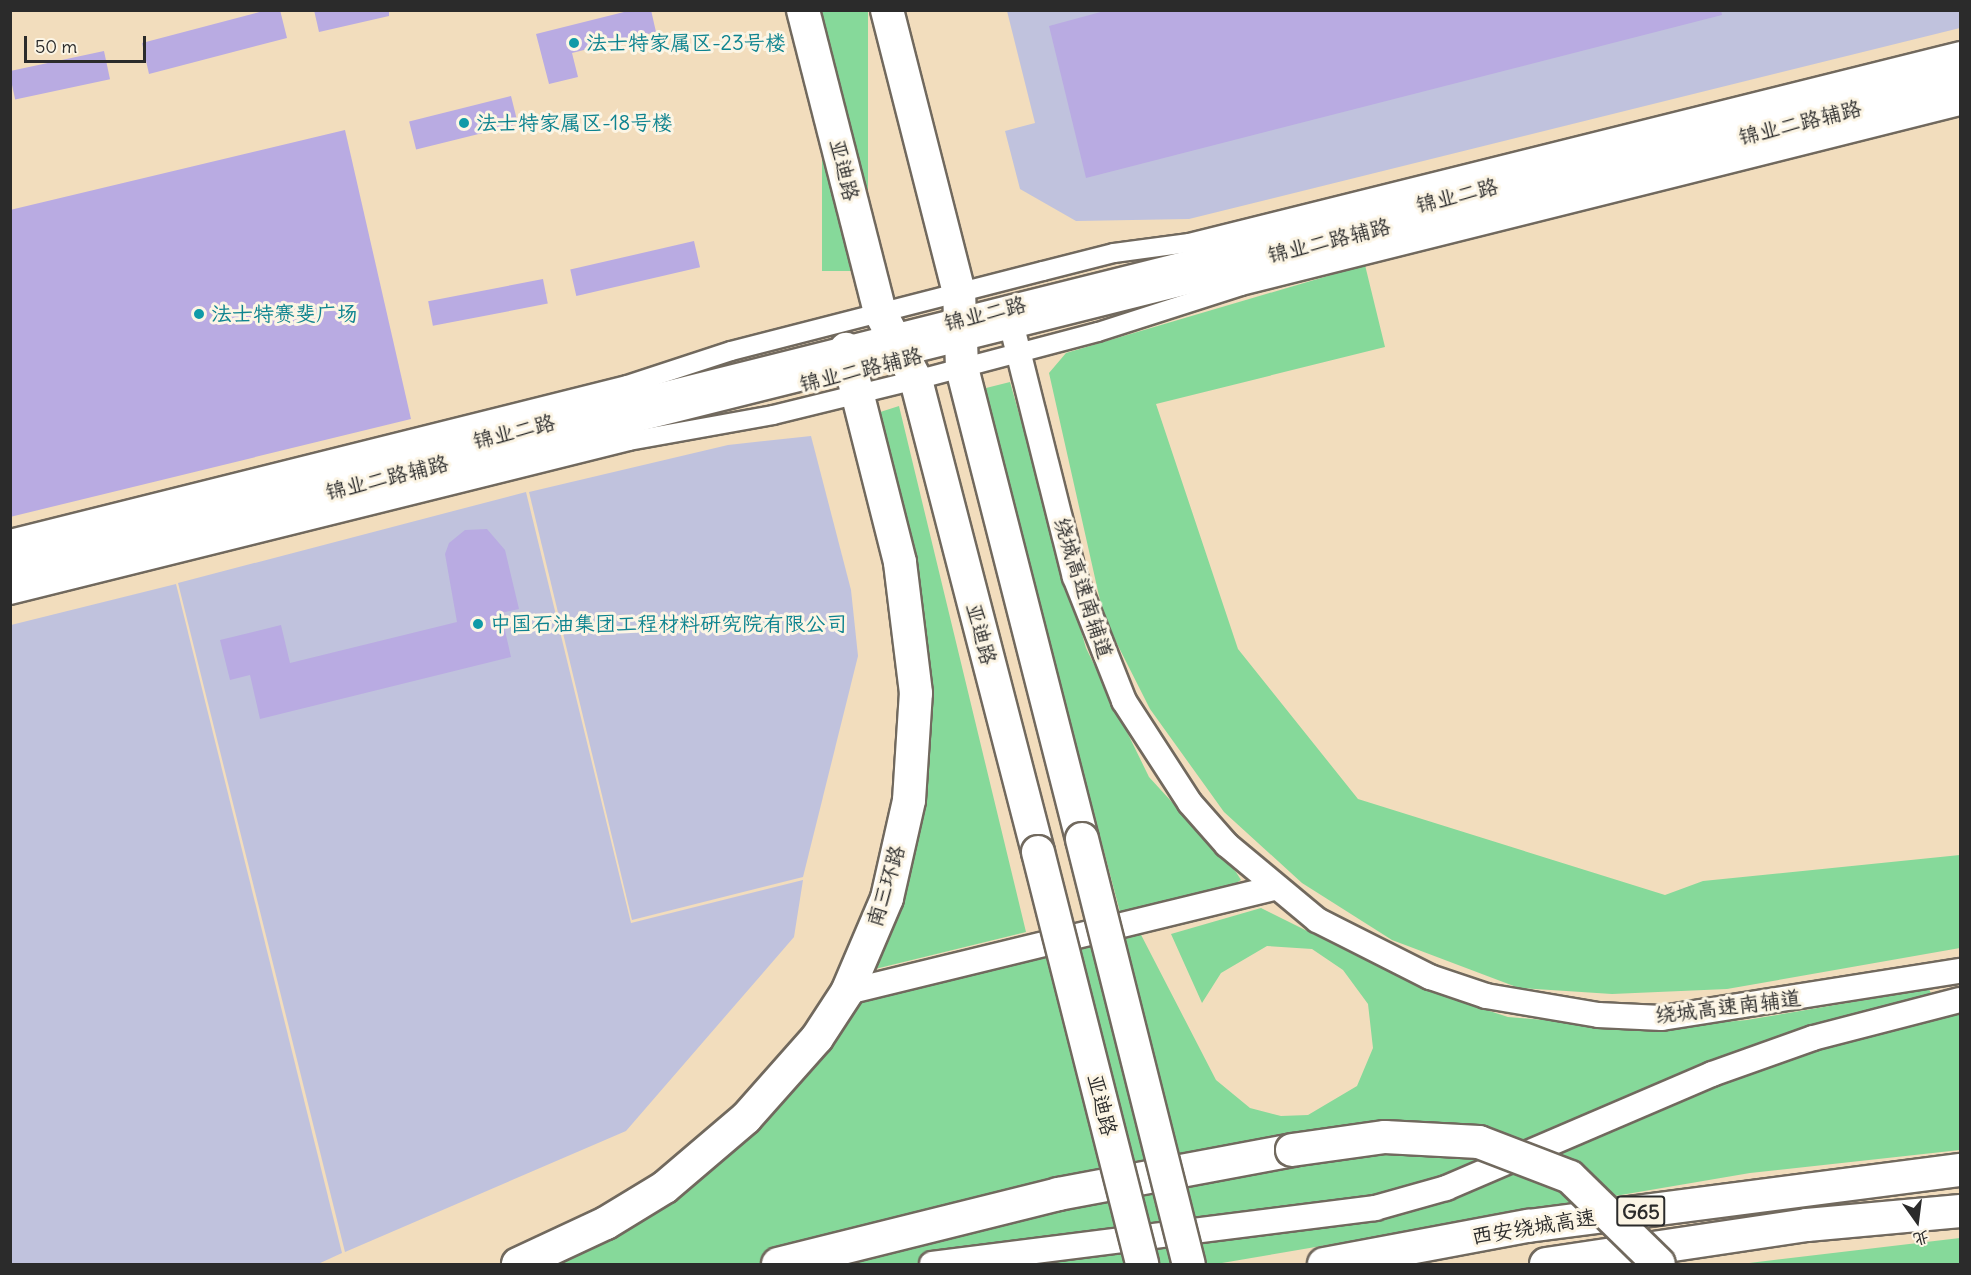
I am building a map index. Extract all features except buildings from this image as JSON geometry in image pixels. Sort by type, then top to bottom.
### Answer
[{"type":"highway","name":"亚迪路","points":[[803,10],[893,333],[916,380],[1142,1264]]},
{"type":"highway","points":[[886,10],[958,317],[962,368],[1189,1264]]},
{"type":"highway","name":"南三环路","points":[[518,1264],[606,1223],[711,1152],[778,1084],[847,992],[887,898],[909,800],[916,725],[900,562],[851,369]]},
{"type":"highway","points":[[778,1264],[1058,1194],[1292,1150],[1385,1137],[1479,1142],[1570,1177],[1659,1264]]},
{"type":"highway","name":"西安绕城高速","points":[[1324,1264],[1528,1226],[1960,1170]]},
{"type":"highway","name":"西安绕城高速","points":[[1546,1264],[1807,1225],[1960,1211]]},
{"type":"main road","name":"锦业二路","points":[[1010,318],[1960,70]]},
{"type":"main road","name":"锦业二路","points":[[10,576],[851,369],[893,333],[958,317],[1010,318],[1960,89]]},
{"type":"main road","name":"绕城高速南辅道","points":[[1010,318],[1075,577],[1124,701],[1190,803],[1275,888],[1371,952],[1486,996],[1547,1010],[1662,1018],[1960,971]]},
{"type":"main road","name":"锦业二路","points":[[10,558],[851,369]]},
{"type":"main road","points":[[847,992],[1275,888]]},
{"type":"main road","points":[[932,1264],[1375,1208],[1446,1188],[1712,1074],[1813,1038],[1960,999]]},
{"type":"street","name":"锦业二路辅路","points":[[10,539],[627,386],[730,351],[893,333],[958,317],[1114,253],[1189,243],[1960,51]]},
{"type":"street","name":"锦业二路辅路","points":[[10,595],[629,441],[851,369],[916,380],[1018,354],[1241,286],[1960,106]]},
{"type":"shaded area","points":[[1007,11],[1960,11],[1960,28],[1189,219],[1076,221],[1020,189],[1005,131],[1035,123]]},
{"type":"shaded area","points":[[811,436],[851,590],[858,656],[803,877],[632,920],[529,492],[728,445]]},
{"type":"shaded area","points":[[526,492],[631,923],[803,880],[794,937],[626,1131],[345,1252],[178,583]]},
{"type":"shaded area","points":[[176,584],[342,1253],[318,1264],[11,1264],[11,625]]},
{"type":"green space","points":[[822,11],[868,11],[868,271],[822,271]]},
{"type":"green space","points":[[1365,265],[1385,347],[1156,404],[1238,649],[1358,799],[1665,895],[1703,881],[1960,855],[1960,948],[1727,989],[1612,994],[1519,988],[1392,940],[1302,883],[1224,812],[1150,709],[1104,618],[1049,373],[1066,353]]},
{"type":"green space","points":[[1010,382],[1086,648],[1149,777],[1236,872],[1241,880],[1236,883],[1120,912],[982,389]]},
{"type":"green space","points":[[899,406],[1026,932],[867,971],[915,822],[874,414]]},
{"type":"green space","points":[[1261,908],[1428,991],[1508,1017],[1648,1029],[1747,1020],[1929,989],[1939,1010],[1960,1006],[1960,1150],[1750,1173],[1216,1264],[543,1264],[705,1173],[771,1115],[831,1037],[853,999],[1137,927],[1216,1080],[1250,1108],[1281,1116],[1308,1115],[1357,1086],[1373,1048],[1368,1004],[1343,970],[1312,949],[1267,946],[1221,973],[1202,1003],[1171,934]]},
{"type":"green space","points":[[1960,1238],[1960,1264],[1741,1264]]},
{"type":"place","name":"法士特家属区-23号楼","points":[[574,43]]},
{"type":"place","name":"法士特家属区-18号楼","points":[[464,123]]},
{"type":"place","name":"法士特赛斐广场","points":[[199,314]]},
{"type":"place","name":"中国石油集团工程材料研究院有限公司","points":[[478,624]]}]
